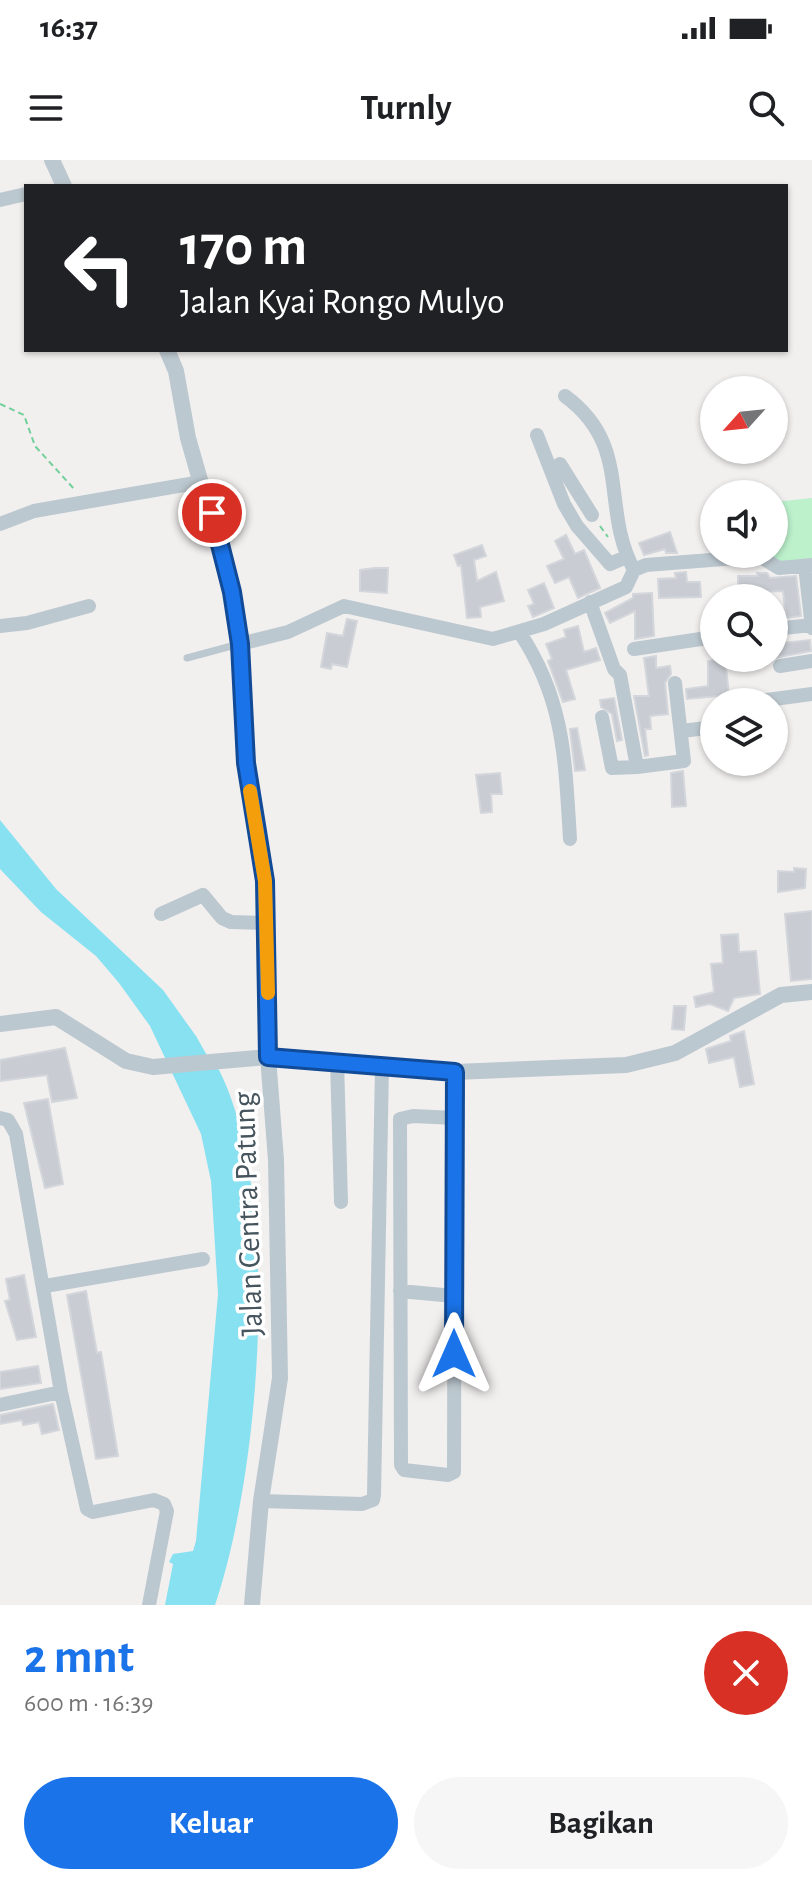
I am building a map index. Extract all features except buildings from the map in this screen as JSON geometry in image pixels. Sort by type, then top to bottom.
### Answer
[{"type":"street","points":[[52,160],[61,184]]},
{"type":"street","points":[[0,200],[24,194]]},
{"type":"street","name":"Jalan Centra Patung","points":[[168,352],[176,371],[188,438],[232,592],[240,644],[246,763],[265,881],[268,1057],[276,1160],[280,1378],[279,1404],[261,1501],[252,1605]]},
{"type":"street","points":[[565,396],[590,418],[612,467],[616,492],[614,517],[624,558],[634,570]]},
{"type":"street","points":[[537,435],[558,490],[577,526],[610,564],[624,558]]},
{"type":"street","points":[[560,464],[592,515]]},
{"type":"street","points":[[0,524],[34,511],[201,482]]},
{"type":"street","points":[[634,570],[673,561],[737,558],[762,558],[779,568],[809,566],[812,626],[788,628]]},
{"type":"street","points":[[240,644],[288,632],[344,606],[493,639],[520,633],[626,587],[634,570]]},
{"type":"street","points":[[590,602],[614,669],[620,675],[637,767]]},
{"type":"street","points":[[0,626],[27,623],[89,606]]},
{"type":"street","points":[[520,633],[542,668],[556,708],[570,839]]},
{"type":"street","points":[[634,649],[700,639]]},
{"type":"street","points":[[788,665],[812,661]]},
{"type":"street","points":[[602,717],[612,768],[684,761],[675,683]]},
{"type":"street","points":[[788,697],[812,694]]},
{"type":"street","points":[[682,731],[700,729]]},
{"type":"street","points":[[161,914],[203,895],[218,915],[231,922],[266,923]]},
{"type":"street","points":[[0,1024],[56,1017],[126,1061],[167,1067],[268,1057],[455,1072],[626,1065],[654,1060],[675,1053],[781,995],[812,992]]},
{"type":"street","points":[[337,1061],[341,1202]]},
{"type":"street","points":[[261,1501],[362,1504],[373,1500],[382,1066]]},
{"type":"street","points":[[455,1072],[455,1118],[454,1296],[454,1472],[448,1475],[404,1470],[401,1465],[400,1119],[405,1116],[455,1118]]},
{"type":"street","points":[[0,1118],[8,1120],[16,1134],[45,1286],[61,1392],[87,1509],[93,1512],[154,1500],[164,1504],[167,1511],[149,1605]]},
{"type":"street","points":[[45,1286],[203,1259]]},
{"type":"street","points":[[400,1291],[454,1296]]},
{"type":"street","points":[[0,1405],[61,1392]]},
{"type":"lane","points":[[187,658],[240,644]]},
{"type":"path","points":[[0,404],[24,415],[35,446],[83,503]]},
{"type":"path","points":[[592,515],[624,558]]},
{"type":"green space","points":[[812,498],[812,561],[788,564],[788,501]]},
{"type":"water","points":[[0,820],[56,889],[163,990],[213,1066],[219,1070],[239,1124],[252,1188],[258,1260],[258,1335],[244,1483],[231,1549],[215,1605],[165,1605],[173,1564],[169,1562],[173,1554],[193,1551],[196,1541],[218,1294],[211,1181],[201,1134],[150,1026],[119,983],[96,956],[41,912],[0,869]]},
{"type":"slow traffic","points":[[250,791],[265,881],[268,993]]},
{"type":"route","points":[[212,513],[232,592],[240,644],[246,763],[265,881],[268,1057],[455,1072],[454,1354]]}]
